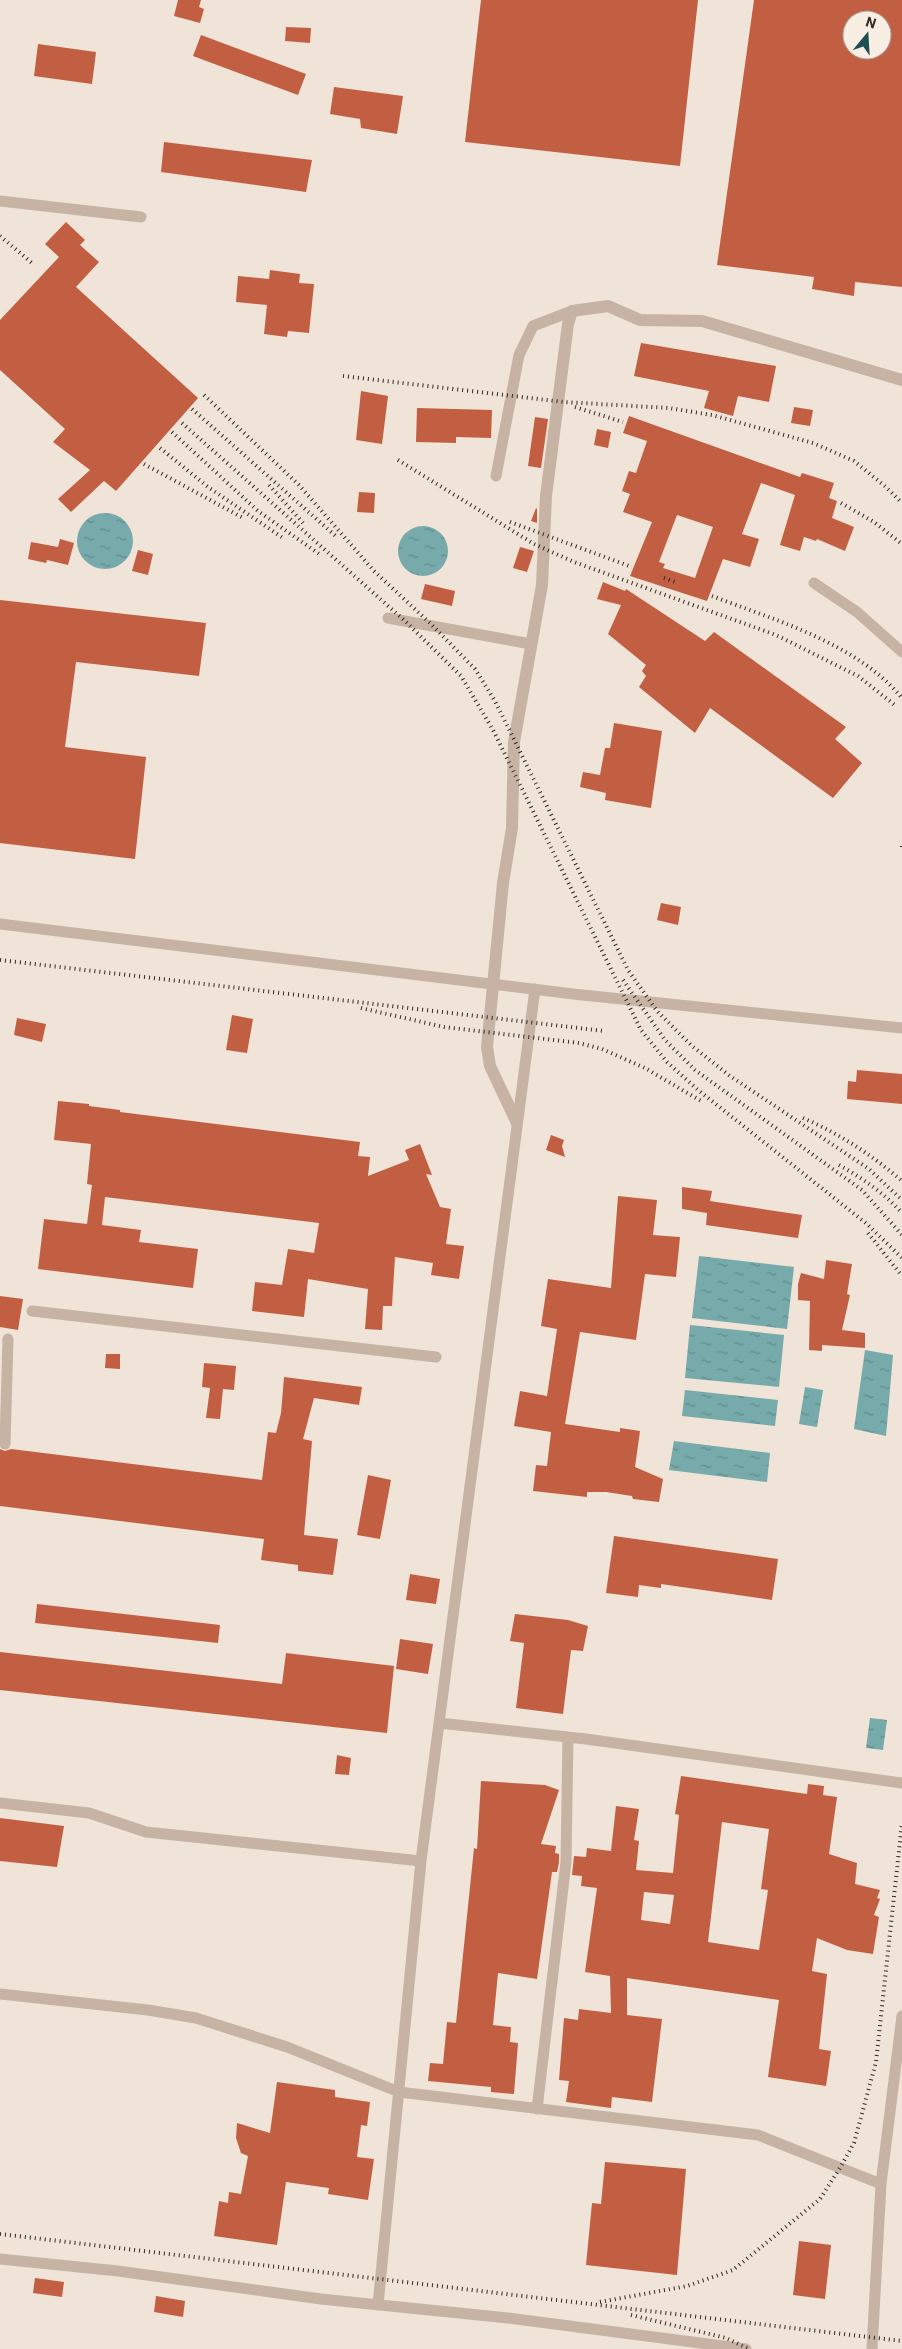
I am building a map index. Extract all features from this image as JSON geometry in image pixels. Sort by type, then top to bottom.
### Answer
[{"type":"street","points":[[517,1123],[490,1066],[488,1047],[503,883],[512,828],[514,742],[542,585],[546,496],[568,324],[572,311],[608,306],[640,320],[702,321],[902,380]]},
{"type":"lane","points":[[0,201],[141,217]]},
{"type":"lane","points":[[496,476],[519,355],[533,326],[572,311]]},
{"type":"lane","points":[[814,584],[856,612],[902,652]]},
{"type":"lane","points":[[388,618],[531,644]]},
{"type":"lane","points":[[0,924],[535,989],[902,1028]]},
{"type":"lane","points":[[378,2305],[421,1861],[535,989]]},
{"type":"lane","points":[[32,1310],[436,1357]]},
{"type":"lane","points":[[4,1444],[8,1339]]},
{"type":"lane","points":[[439,1723],[568,1738],[902,1783]]},
{"type":"lane","points":[[538,2109],[566,1862],[568,1738]]},
{"type":"lane","points":[[0,1803],[89,1813],[146,1832],[421,1861]]},
{"type":"lane","points":[[0,1994],[148,2010],[196,2018],[280,2044],[399,2092],[758,2135],[882,2184]]},
{"type":"lane","points":[[872,2349],[882,2184],[902,2016]]},
{"type":"lane","points":[[0,2259],[118,2271],[378,2305],[508,2318],[746,2349]]},
{"type":"water","points":[[100,513],[110,513],[125,521],[131,530],[133,541],[131,552],[125,561],[110,569],[100,569],[89,564],[82,557],[77,546],[77,536],[82,525],[89,518]]},
{"type":"water","points":[[418,526],[428,526],[441,533],[448,546],[448,556],[441,569],[428,576],[418,576],[409,572],[402,565],[398,556],[398,546],[402,537],[409,530]]},
{"type":"water","points":[[699,1256],[794,1267],[787,1329],[692,1318]]},
{"type":"water","points":[[690,1325],[784,1335],[779,1387],[685,1378]]},
{"type":"water","points":[[865,1350],[893,1355],[886,1436],[854,1429]]},
{"type":"water","points":[[805,1387],[823,1390],[817,1427],[799,1424]]},
{"type":"water","points":[[685,1390],[778,1400],[775,1426],[682,1416]]},
{"type":"water","points":[[674,1441],[770,1453],[767,1482],[669,1470]]},
{"type":"water","points":[[870,1718],[887,1720],[883,1750],[866,1748]]},
{"type":"building","points":[[178,0],[201,0],[199,7],[204,9],[200,23],[174,16]]},
{"type":"building","points":[[481,0],[698,0],[680,166],[465,142]]},
{"type":"building","points":[[754,0],[902,0],[902,287],[855,282],[854,296],[812,289],[814,277],[717,265]]},
{"type":"building","points":[[286,27],[311,28],[310,43],[285,41]]},
{"type":"building","points":[[201,35],[306,74],[298,95],[193,56]]},
{"type":"building","points":[[38,44],[96,52],[92,84],[34,76]]},
{"type":"building","points":[[334,87],[403,96],[397,134],[361,128],[360,119],[330,114]]},
{"type":"building","points":[[164,142],[312,160],[306,192],[161,172]]},
{"type":"building","points":[[66,222],[85,240],[80,245],[99,262],[76,287],[198,398],[116,491],[104,481],[71,512],[58,499],[90,470],[53,442],[65,429],[0,370],[0,320],[59,257],[45,244]]},
{"type":"building","points":[[270,270],[300,274],[299,283],[314,284],[309,333],[288,331],[287,337],[264,334],[267,305],[236,302],[238,276],[269,279]]},
{"type":"building","points":[[641,343],[776,366],[769,402],[738,396],[733,416],[704,408],[709,391],[634,376]]},
{"type":"building","points":[[361,391],[388,396],[382,444],[356,440]]},
{"type":"building","points":[[794,407],[813,410],[810,426],[791,423]]},
{"type":"building","points":[[417,408],[492,410],[491,438],[456,437],[456,443],[416,442]]},
{"type":"building","points":[[629,416],[800,477],[802,473],[834,483],[829,498],[837,501],[832,518],[854,527],[845,551],[817,539],[816,541],[804,537],[800,551],[780,545],[795,495],[761,483],[742,534],[759,539],[750,567],[723,559],[707,601],[630,576],[652,522],[623,512],[630,494],[622,491],[629,471],[636,473],[647,441],[623,433]],"holes":[[[677,515],[713,527],[695,578],[663,568],[665,564],[659,562]]]},
{"type":"building","points":[[535,417],[548,419],[541,468],[528,466]]},
{"type":"building","points":[[597,429],[611,432],[608,448],[594,445]]},
{"type":"building","points":[[359,492],[375,493],[374,513],[357,512]]},
{"type":"building","points":[[537,509],[537,523],[531,521]]},
{"type":"building","points":[[60,539],[74,543],[68,565],[47,560],[46,563],[28,559],[31,542],[58,547]]},
{"type":"building","points":[[520,547],[534,551],[527,572],[513,568]]},
{"type":"building","points":[[138,550],[153,554],[148,575],[132,571]]},
{"type":"building","points":[[603,582],[625,591],[626,589],[705,641],[714,632],[846,727],[835,739],[862,763],[833,798],[710,708],[695,733],[639,687],[646,676],[642,671],[646,665],[608,634],[621,605],[597,599]]},
{"type":"building","points":[[425,584],[455,591],[452,606],[421,599]]},
{"type":"building","points":[[0,600],[206,623],[199,676],[76,662],[65,747],[146,757],[135,859],[0,843]]},
{"type":"building","points":[[614,723],[662,731],[651,808],[605,800],[606,793],[580,787],[583,772],[600,775],[605,748],[610,748]]},
{"type":"building","points":[[661,903],[681,907],[678,925],[657,920]]},
{"type":"building","points":[[232,1015],[253,1019],[247,1053],[226,1050]]},
{"type":"building","points":[[17,1018],[46,1024],[42,1042],[14,1035]]},
{"type":"building","points":[[857,1070],[902,1074],[902,1104],[847,1099],[848,1081],[856,1082]]},
{"type":"building","points":[[58,1101],[89,1104],[89,1106],[120,1110],[120,1112],[360,1142],[358,1156],[370,1157],[368,1176],[409,1160],[405,1150],[420,1144],[432,1175],[426,1174],[440,1207],[451,1209],[446,1244],[464,1246],[459,1279],[431,1275],[433,1263],[395,1257],[392,1306],[383,1306],[382,1330],[365,1329],[368,1289],[308,1279],[304,1317],[252,1311],[255,1282],[282,1285],[288,1249],[314,1253],[319,1223],[105,1197],[102,1225],[141,1230],[139,1242],[198,1249],[193,1288],[38,1269],[44,1219],[87,1224],[92,1185],[87,1184],[91,1144],[54,1140]]},
{"type":"building","points":[[551,1135],[564,1140],[562,1146],[565,1157],[546,1150]]},
{"type":"building","points":[[682,1187],[712,1191],[710,1201],[802,1215],[798,1238],[706,1225],[707,1213],[682,1209]]},
{"type":"building","points":[[618,1196],[657,1200],[653,1235],[680,1237],[676,1277],[645,1274],[636,1340],[580,1332],[565,1424],[620,1432],[620,1428],[640,1431],[635,1467],[663,1479],[659,1502],[633,1499],[632,1496],[606,1492],[587,1492],[587,1497],[533,1491],[536,1465],[547,1466],[551,1432],[514,1426],[520,1391],[547,1396],[557,1329],[541,1326],[548,1279],[611,1288]]},
{"type":"building","points":[[826,1260],[852,1264],[847,1294],[850,1295],[842,1330],[865,1333],[865,1348],[822,1345],[822,1351],[809,1350],[810,1301],[798,1300],[798,1284],[801,1273],[824,1279]]},
{"type":"building","points":[[0,1296],[23,1299],[18,1330],[0,1327]]},
{"type":"building","points":[[106,1354],[120,1354],[120,1369],[105,1368]]},
{"type":"building","points":[[204,1363],[236,1366],[234,1390],[223,1389],[220,1419],[206,1418],[210,1388],[202,1387]]},
{"type":"building","points":[[284,1377],[362,1387],[359,1405],[314,1398],[303,1439],[312,1441],[304,1535],[338,1539],[333,1575],[298,1571],[298,1565],[261,1560],[264,1539],[0,1506],[0,1449],[262,1480],[268,1432],[276,1433],[281,1413]]},
{"type":"building","points":[[368,1475],[391,1480],[380,1539],[357,1535]]},
{"type":"building","points":[[614,1536],[778,1559],[772,1600],[661,1584],[661,1588],[639,1585],[638,1597],[606,1593]]},
{"type":"building","points":[[410,1574],[440,1579],[436,1604],[406,1600]]},
{"type":"building","points":[[37,1604],[220,1625],[218,1643],[35,1623]]},
{"type":"building","points":[[515,1614],[568,1620],[588,1626],[583,1651],[571,1650],[563,1714],[516,1708],[524,1643],[510,1641]]},
{"type":"building","points":[[400,1639],[433,1644],[428,1674],[396,1669]]},
{"type":"building","points":[[0,1652],[282,1684],[286,1653],[394,1666],[387,1733],[0,1690]]},
{"type":"building","points":[[337,1755],[351,1758],[349,1775],[335,1774]]},
{"type":"building","points":[[681,1776],[807,1794],[808,1784],[824,1786],[823,1795],[837,1797],[829,1854],[857,1863],[855,1884],[880,1890],[877,1898],[880,1899],[874,1915],[879,1917],[873,1954],[847,1950],[817,1938],[812,1971],[827,1974],[819,2049],[831,2051],[826,2086],[768,2077],[779,2000],[627,1978],[627,2015],[662,2019],[652,2102],[612,2097],[611,2108],[566,2102],[569,2081],[559,2080],[564,2018],[578,2020],[579,2009],[611,2013],[610,1976],[585,1972],[597,1888],[581,1886],[582,1876],[572,1875],[574,1856],[586,1857],[587,1848],[611,1851],[616,1806],[639,1809],[634,1840],[639,1841],[636,1870],[673,1873],[679,1815],[675,1814]],"holes":[[[722,1822],[769,1829],[761,1889],[768,1890],[759,1950],[708,1942]],[[644,1892],[674,1895],[670,1924],[641,1920]]]},
{"type":"building","points":[[481,1781],[545,1785],[559,1790],[541,1844],[556,1846],[555,1853],[559,1854],[559,1862],[557,1872],[552,1872],[537,1979],[498,1973],[493,2025],[511,2027],[510,2042],[518,2043],[514,2094],[491,2092],[491,2087],[428,2081],[430,2063],[443,2064],[447,2022],[456,2023],[474,1848],[477,1849]]},
{"type":"building","points":[[0,1818],[64,1826],[57,1867],[0,1861]]},
{"type":"building","points":[[277,2082],[335,2090],[335,2097],[370,2102],[367,2126],[361,2125],[357,2157],[374,2159],[368,2200],[328,2194],[329,2188],[286,2182],[277,2245],[214,2236],[219,2201],[228,2203],[229,2192],[241,2194],[248,2156],[241,2153],[236,2138],[237,2123],[270,2133]]},
{"type":"building","points":[[605,2162],[686,2169],[677,2275],[586,2265],[592,2203],[601,2204]]},
{"type":"building","points":[[799,2241],[831,2245],[825,2299],[793,2295]]},
{"type":"building","points":[[35,2278],[64,2282],[62,2297],[33,2293]]},
{"type":"building","points":[[156,2296],[185,2301],[183,2317],[154,2312]]},
{"type":"railway","points":[[0,236],[32,263]]},
{"type":"railway","points":[[343,376],[564,402],[669,408],[712,415],[813,443],[854,461],[886,487],[902,503]]},
{"type":"railway","points":[[204,395],[299,485],[374,571],[432,625],[475,669],[495,701],[628,970],[657,1011],[692,1046],[730,1076],[869,1169],[902,1200]]},
{"type":"railway","points":[[575,407],[623,422]]},
{"type":"railway","points":[[192,409],[338,538]]},
{"type":"railway","points":[[182,423],[404,620],[461,676],[493,730],[641,1030],[667,1062],[698,1090],[867,1224],[902,1258]]},
{"type":"railway","points":[[172,432],[258,511],[322,556]]},
{"type":"railway","points":[[160,448],[208,487],[283,538]]},
{"type":"railway","points":[[398,460],[534,544],[574,562],[776,635],[858,676],[896,706]]},
{"type":"railway","points":[[144,464],[245,519]]},
{"type":"railway","points":[[269,485],[304,524]]},
{"type":"railway","points":[[841,503],[874,522],[902,544]]},
{"type":"railway","points":[[510,522],[632,567]]},
{"type":"railway","points":[[664,578],[678,583]]},
{"type":"railway","points":[[712,596],[788,625],[839,648],[884,679],[902,698]]},
{"type":"railway","points":[[0,960],[604,1031]]},
{"type":"railway","points":[[623,980],[665,1040],[695,1070],[862,1190],[902,1235]]},
{"type":"railway","points":[[361,1008],[444,1027],[579,1043],[602,1049],[645,1068],[701,1101]]},
{"type":"railway","points":[[803,1118],[855,1146],[879,1162],[902,1181]]},
{"type":"railway","points":[[839,1165],[872,1186],[902,1213]]},
{"type":"railway","points":[[868,1233],[902,1276]]},
{"type":"railway","points":[[600,2302],[687,2286],[733,2270],[820,2199],[840,2168],[854,2143],[876,2062],[902,1823]]},
{"type":"railway","points":[[0,2234],[902,2341]]},
{"type":"railway","points":[[631,2315],[726,2338],[749,2349]]}]
